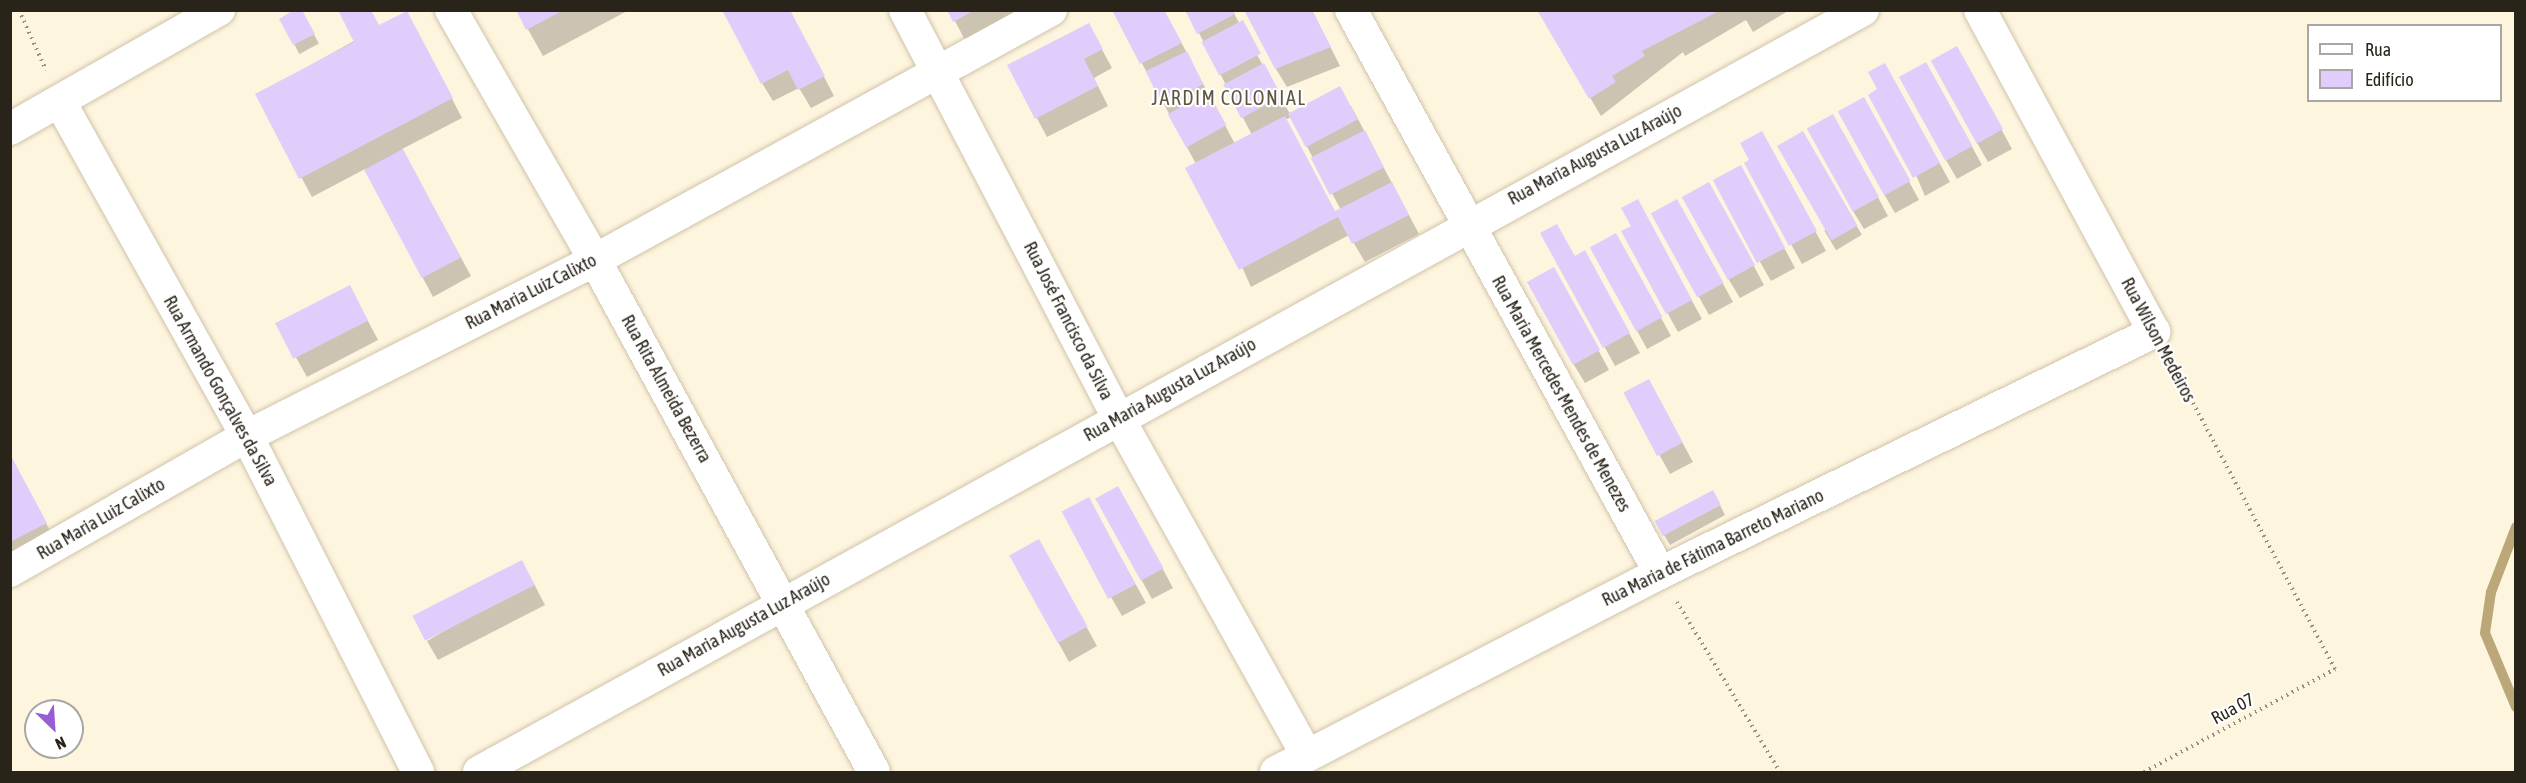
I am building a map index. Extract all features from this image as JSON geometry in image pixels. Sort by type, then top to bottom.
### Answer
[{"type":"street","points":[[10,129],[219,10]]},
{"type":"street","name":"Rua Rita Almeida Bezerra","points":[[450,10],[595,260],[784,603],[874,772]]},
{"type":"street","name":"Rua José Francisco da Silva","points":[[905,10],[1119,419],[1307,755]]},
{"type":"street","name":"Rua Maria Luiz Calixto","points":[[10,571],[247,436],[595,260],[1051,10]]},
{"type":"street","name":"Rua Maria Mercedes Mendes de Menezes","points":[[1351,10],[1660,573]]},
{"type":"street","name":"Rua Maria Augusta Luz Araújo","points":[[479,772],[1467,224],[1863,10]]},
{"type":"street","name":"Rua Wilson Medeiros","points":[[1980,10],[2154,332]]},
{"type":"street","name":"Rua Armando Gonçalves da Silva","points":[[60,102],[247,436],[418,772]]},
{"type":"street","name":"Rua Maria de Fátima Barreto Mariano","points":[[1276,772],[1660,573],[2154,332]]},
{"type":"path","points":[[19,10],[60,102]]},
{"type":"path","name":"Rua Wilson Medeiros","points":[[2154,332],[2336,669]]},
{"type":"path","points":[[1660,573],[1780,772]]},
{"type":"path","name":"Rua 07","points":[[2144,772],[2336,669]]},
{"type":"building","points":[[294,10],[302,10],[315,34],[293,45],[279,19]]},
{"type":"building","points":[[338,10],[371,10],[379,25],[407,11],[453,98],[299,179],[255,94],[354,42]]},
{"type":"building","points":[[516,10],[564,10],[526,30]]},
{"type":"building","points":[[722,10],[790,10],[825,76],[798,90],[788,70],[761,84]]},
{"type":"building","points":[[947,10],[975,10],[953,22]]},
{"type":"building","points":[[1164,10],[1182,43],[1140,64],[1113,12]]},
{"type":"building","points":[[1185,10],[1233,10],[1235,14],[1197,34]]},
{"type":"building","points":[[1244,10],[1312,10],[1331,47],[1275,69]]},
{"type":"building","points":[[1537,10],[1721,10],[1642,51],[1645,56],[1612,76],[1616,82],[1589,99]]},
{"type":"building","points":[[1243,20],[1261,54],[1219,76],[1202,42]]},
{"type":"building","points":[[1089,23],[1103,49],[1084,59],[1098,86],[1035,119],[1007,65]]},
{"type":"building","points":[[1957,46],[2003,129],[1977,144],[1931,61]]},
{"type":"building","points":[[1187,51],[1203,84],[1162,104],[1146,71]]},
{"type":"building","points":[[1926,62],[1973,146],[1945,161],[1899,77]]},
{"type":"building","points":[[1264,63],[1282,97],[1241,118],[1223,85]]},
{"type":"building","points":[[1885,63],[1940,163],[1913,178],[1868,95],[1877,89],[1868,72]]},
{"type":"building","points":[[1340,86],[1358,120],[1306,147],[1288,114]]},
{"type":"building","points":[[1208,92],[1226,125],[1186,148],[1168,114]]},
{"type":"building","points":[[1864,97],[1911,181],[1884,196],[1838,112]]},
{"type":"building","points":[[1833,114],[1879,197],[1853,212],[1807,129]]},
{"type":"building","points":[[1285,116],[1335,211],[1392,182],[1409,215],[1352,244],[1338,217],[1239,270],[1185,168]]},
{"type":"building","points":[[1365,130],[1384,167],[1330,195],[1311,158]]},
{"type":"building","points":[[1762,131],[1817,231],[1789,246],[1744,163],[1749,160],[1740,143]]},
{"type":"building","points":[[1803,131],[1858,225],[1832,240],[1777,146]]},
{"type":"building","points":[[403,149],[461,258],[422,278],[364,170]]},
{"type":"building","points":[[1741,165],[1785,248],[1757,263],[1713,180]]},
{"type":"building","points":[[1709,182],[1755,265],[1728,280],[1682,197]]},
{"type":"building","points":[[1638,199],[1692,300],[1666,314],[1621,231],[1631,226],[1621,208]]},
{"type":"building","points":[[1677,199],[1724,283],[1697,298],[1651,214]]},
{"type":"building","points":[[1557,224],[1575,256],[1585,250],[1630,333],[1603,348],[1540,233]]},
{"type":"building","points":[[1616,233],[1663,317],[1636,332],[1590,248]]},
{"type":"building","points":[[1554,267],[1600,350],[1573,365],[1527,282]]},
{"type":"building","points":[[350,285],[368,321],[293,359],[275,323]]},
{"type":"building","points":[[1649,379],[1683,443],[1657,456],[1623,393]]},
{"type":"building","points":[[10,454],[47,523],[10,542]]},
{"type":"building","points":[[1118,486],[1164,568],[1141,581],[1095,499]]},
{"type":"building","points":[[1713,490],[1721,505],[1663,536],[1655,521]]},
{"type":"building","points":[[1089,497],[1135,584],[1108,599],[1062,512]]},
{"type":"building","points":[[1039,539],[1087,626],[1058,643],[1009,555]]},
{"type":"building","points":[[522,560],[535,585],[425,641],[412,616]]},
{"type":"waterway","points":[[2516,527],[2491,592],[2485,633],[2516,707]]},
{"type":"district","name":"JARDIM COLONIAL","points":[[1229,97]]}]
